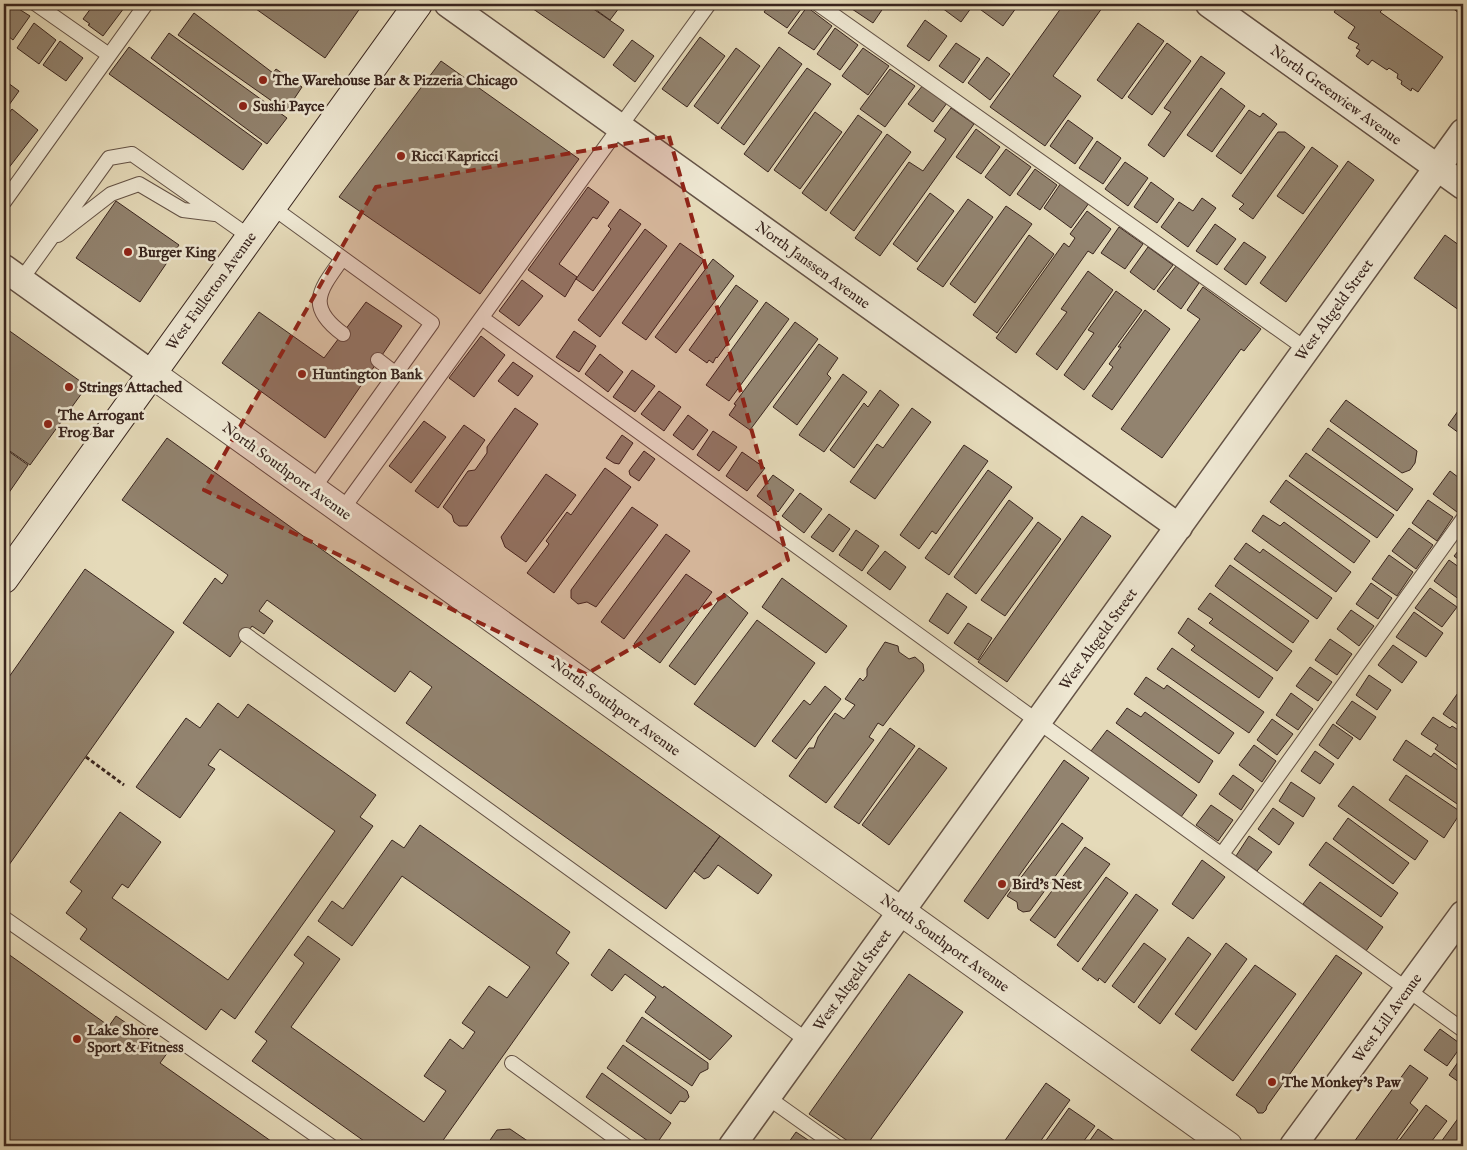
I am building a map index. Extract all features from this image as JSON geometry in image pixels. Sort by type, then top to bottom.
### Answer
[{"type":"street","name":"West Fullerton Avenue","points":[[4,579],[418,4]]},
{"type":"street","name":"North Janssen Avenue","points":[[448,4],[1179,527]]},
{"type":"street","name":"North Greenview Avenue","points":[[1209,4],[1463,186]]},
{"type":"street","name":"West Altgeld Street","points":[[732,1146],[1463,132]]},
{"type":"street","name":"North Southport Avenue","points":[[12,274],[1228,1146]]},
{"type":"street","name":"West Lill Avenue","points":[[1293,1146],[1463,914]]},
{"type":"lane","points":[[36,4],[109,55]]},
{"type":"lane","points":[[4,202],[146,4]]},
{"type":"lane","points":[[342,510],[709,4]]},
{"type":"lane","points":[[818,4],[1306,350]]},
{"type":"lane","points":[[46,245],[109,158],[132,154],[250,237]]},
{"type":"lane","points":[[12,274],[111,194],[139,184],[183,210],[219,214]]},
{"type":"lane","points":[[272,207],[432,323],[313,489]]},
{"type":"lane","points":[[342,259],[321,290],[320,310],[332,326],[342,334]]},
{"type":"lane","points":[[482,318],[1463,1030]]},
{"type":"lane","points":[[378,360],[396,374]]},
{"type":"lane","points":[[1222,854],[1463,519]]},
{"type":"lane","points":[[246,635],[808,1041]]},
{"type":"lane","points":[[4,918],[331,1146]]},
{"type":"lane","points":[[512,1063],[626,1146]]},
{"type":"lane","points":[[767,1097],[836,1146]]},
{"type":"path","points":[[86,756],[124,786]]},
{"type":"highlighted area","points":[[669,136],[788,560],[586,674],[204,490],[376,187]]},
{"type":"building","points":[[6,4],[11,4],[30,16],[13,40],[4,33]]},
{"type":"building","points":[[67,4],[79,4],[75,9]]},
{"type":"building","points":[[94,4],[127,4],[103,36],[83,19]]},
{"type":"building","points":[[249,4],[363,4],[325,58]]},
{"type":"building","points":[[526,4],[576,4],[582,8],[589,6],[624,30],[604,58]]},
{"type":"building","points":[[588,4],[622,4],[610,20]]},
{"type":"building","points":[[770,4],[804,5],[787,28],[764,12]]},
{"type":"building","points":[[851,4],[886,4],[873,23],[849,7]]},
{"type":"building","points":[[920,4],[933,4],[929,10]]},
{"type":"building","points":[[939,4],[974,4],[961,22]]},
{"type":"building","points":[[980,4],[1019,4],[1003,26],[977,7]]},
{"type":"building","points":[[1064,4],[1105,4],[1053,76],[1081,96],[1045,146],[990,107]]},
{"type":"building","points":[[1340,4],[1375,4],[1383,9],[1380,12],[1443,57],[1418,92],[1412,88],[1411,91],[1401,84],[1402,81],[1397,78],[1398,74],[1389,68],[1387,70],[1372,60],[1368,65],[1356,56],[1360,50],[1356,48],[1359,44],[1348,38],[1355,27],[1334,12]]},
{"type":"building","points":[[1447,4],[1463,4],[1463,16]]},
{"type":"building","points":[[807,7],[832,26],[814,50],[788,33]]},
{"type":"building","points":[[194,13],[273,73],[276,69],[302,87],[286,111],[178,35]]},
{"type":"building","points":[[925,20],[947,36],[929,61],[907,46]]},
{"type":"building","points":[[34,23],[56,40],[39,64],[17,48]]},
{"type":"building","points":[[1138,23],[1164,41],[1122,99],[1097,80]]},
{"type":"building","points":[[835,28],[858,45],[840,70],[817,54]]},
{"type":"building","points":[[169,33],[287,118],[267,144],[151,58]]},
{"type":"building","points":[[700,37],[725,56],[687,107],[662,89]]},
{"type":"building","points":[[632,40],[654,56],[635,82],[613,65]]},
{"type":"building","points":[[60,41],[83,58],[66,81],[43,65]]},
{"type":"building","points":[[956,43],[980,59],[963,83],[939,66]]},
{"type":"building","points":[[1167,43],[1191,61],[1152,115],[1128,97]]},
{"type":"building","points":[[129,47],[262,144],[243,170],[109,74]]},
{"type":"building","points":[[779,47],[802,64],[744,145],[721,128]]},
{"type":"building","points":[[736,48],[760,66],[718,124],[694,106]]},
{"type":"building","points":[[863,48],[889,66],[868,95],[842,76]]},
{"type":"building","points":[[1201,56],[1225,73],[1164,157],[1148,145],[1171,112],[1164,108]]},
{"type":"building","points":[[987,57],[1010,74],[990,100],[968,83]]},
{"type":"building","points":[[441,61],[579,159],[480,294],[339,197]]},
{"type":"building","points":[[807,68],[831,84],[768,172],[744,154]]},
{"type":"building","points":[[890,69],[915,86],[885,127],[860,109]]},
{"type":"building","points":[[4,80],[19,91],[4,112]]},
{"type":"building","points":[[923,85],[947,103],[933,122],[908,104]]},
{"type":"building","points":[[1221,88],[1245,106],[1212,152],[1187,135]]},
{"type":"building","points":[[951,108],[974,124],[880,256],[855,238],[909,162],[923,171],[946,139],[934,131]]},
{"type":"building","points":[[12,109],[38,130],[4,174],[4,119]]},
{"type":"building","points":[[1249,110],[1260,117],[1263,113],[1277,124],[1241,174],[1216,156]]},
{"type":"building","points":[[815,112],[842,132],[800,189],[774,170]]},
{"type":"building","points":[[858,115],[882,132],[826,211],[802,193]]},
{"type":"building","points":[[1068,120],[1093,138],[1075,164],[1050,146]]},
{"type":"building","points":[[976,129],[1000,147],[981,174],[956,157]]},
{"type":"building","points":[[1278,132],[1285,132],[1305,147],[1253,219],[1239,209],[1244,204],[1232,196]]},
{"type":"building","points":[[887,134],[911,152],[854,231],[830,213]]},
{"type":"building","points":[[1097,141],[1121,158],[1103,184],[1079,168]]},
{"type":"building","points":[[1312,147],[1338,166],[1303,214],[1277,196]]},
{"type":"building","points":[[1006,149],[1031,167],[1010,196],[985,177]]},
{"type":"building","points":[[1348,161],[1374,180],[1286,302],[1260,283]]},
{"type":"building","points":[[1125,162],[1148,178],[1128,206],[1105,189]]},
{"type":"building","points":[[1035,169],[1057,185],[1040,210],[1017,194]]},
{"type":"building","points":[[1151,182],[1174,199],[1157,223],[1134,207]]},
{"type":"building","points":[[1061,183],[1089,203],[1071,228],[1044,208]]},
{"type":"building","points":[[588,187],[609,202],[597,219],[593,217],[559,264],[577,277],[565,297],[528,270]]},
{"type":"building","points":[[930,193],[954,211],[917,262],[893,244]]},
{"type":"building","points":[[1202,198],[1216,208],[1188,247],[1161,227],[1179,202],[1193,211]]},
{"type":"building","points":[[968,199],[993,217],[943,287],[917,269]]},
{"type":"building","name":"Burger King","points":[[116,201],[179,245],[140,302],[76,258]]},
{"type":"building","points":[[1006,206],[1032,224],[975,303],[950,284]]},
{"type":"building","points":[[620,209],[641,224],[593,291],[576,279],[611,229],[608,226]]},
{"type":"building","points":[[1087,211],[1111,229],[1093,254],[1088,251],[1016,353],[996,338],[1064,243],[1069,247],[1075,238],[1070,234]]},
{"type":"building","points":[[1215,224],[1236,239],[1217,265],[1196,251]]},
{"type":"building","points":[[1119,227],[1143,244],[1125,269],[1101,253]]},
{"type":"building","points":[[645,229],[667,246],[600,337],[578,320]]},
{"type":"building","points":[[1029,235],[1054,254],[997,333],[973,315]]},
{"type":"building","points":[[1445,235],[1463,248],[1463,313],[1414,278]]},
{"type":"building","points":[[1244,242],[1266,257],[1246,285],[1224,269]]},
{"type":"building","points":[[680,243],[704,260],[646,340],[622,323]]},
{"type":"building","points":[[1148,247],[1173,265],[1154,290],[1130,272]]},
{"type":"building","points":[[713,259],[734,276],[676,353],[655,337]]},
{"type":"building","points":[[1176,266],[1199,283],[1181,309],[1157,291]]},
{"type":"building","points":[[1088,271],[1113,290],[1057,370],[1036,354],[1067,312],[1061,309]]},
{"type":"building","points":[[522,280],[543,296],[519,326],[499,311]]},
{"type":"building","points":[[736,285],[758,301],[713,363],[709,360],[707,363],[689,350]]},
{"type":"building","points":[[1203,287],[1261,329],[1244,351],[1241,349],[1162,458],[1121,429],[1200,319],[1187,310]]},
{"type":"building","points":[[1116,291],[1142,310],[1084,390],[1064,375],[1094,333],[1088,330]]},
{"type":"building","name":"Huntington Bank","points":[[366,302],[402,326],[325,438],[222,363],[259,312],[324,358]]},
{"type":"building","points":[[766,302],[789,319],[729,401],[706,385]]},
{"type":"building","points":[[1145,310],[1170,329],[1112,410],[1092,396],[1113,367],[1109,364],[1121,347],[1118,347]]},
{"type":"building","points":[[795,322],[818,339],[750,430],[729,415],[736,405],[734,404]]},
{"type":"building","points":[[4,327],[87,386],[30,465],[4,447]]},
{"type":"building","points":[[574,331],[596,346],[579,372],[556,357]]},
{"type":"building","points":[[481,336],[505,355],[474,397],[449,378]]},
{"type":"building","points":[[819,344],[838,358],[827,374],[831,378],[797,425],[773,407]]},
{"type":"building","points":[[600,354],[623,372],[608,392],[585,374]]},
{"type":"building","points":[[513,362],[533,376],[518,396],[498,381]]},
{"type":"building","points":[[632,370],[655,386],[635,412],[613,397]]},
{"type":"building","points":[[843,374],[867,392],[824,452],[799,435]]},
{"type":"building","points":[[880,390],[899,405],[854,468],[830,450],[864,403],[868,407]]},
{"type":"building","points":[[659,391],[681,407],[664,431],[641,414]]},
{"type":"building","points":[[1346,400],[1417,451],[1415,463],[1410,470],[1402,473],[1330,421]]},
{"type":"building","points":[[1463,404],[1463,436],[1448,425]]},
{"type":"building","points":[[515,408],[538,424],[467,526],[459,526],[454,522],[452,515],[443,507],[468,471],[475,470],[487,453],[487,447]]},
{"type":"building","points":[[912,408],[931,422],[875,499],[850,482],[877,444],[883,448]]},
{"type":"building","points":[[688,415],[708,430],[693,450],[673,435]]},
{"type":"building","points":[[424,421],[446,437],[411,483],[389,466]]},
{"type":"building","points":[[464,425],[485,440],[438,508],[415,491]]},
{"type":"building","points":[[1328,428],[1413,489],[1397,511],[1312,450]]},
{"type":"building","points":[[713,431],[737,447],[719,471],[697,455]]},
{"type":"building","points":[[622,435],[633,443],[619,464],[606,458]]},
{"type":"building","points":[[167,438],[720,836],[666,909],[406,723],[432,687],[410,671],[395,692],[267,600],[259,611],[273,621],[264,634],[252,626],[230,657],[183,623],[215,578],[222,584],[228,575],[122,500]]},
{"type":"building","points":[[964,445],[988,461],[936,534],[932,531],[919,549],[900,535]]},
{"type":"building","points":[[4,448],[28,465],[8,494],[4,490]]},
{"type":"building","points":[[644,451],[655,459],[639,481],[630,475],[629,471]]},
{"type":"building","points":[[742,452],[765,468],[747,491],[726,476]]},
{"type":"building","points":[[1306,453],[1394,515],[1377,538],[1289,476]]},
{"type":"building","points":[[605,468],[631,487],[554,593],[527,573],[549,544],[546,541],[567,512],[571,515]]},
{"type":"building","points":[[988,470],[1012,487],[949,575],[925,558]]},
{"type":"building","points":[[1450,471],[1463,481],[1463,503],[1457,512],[1433,494]]},
{"type":"building","points":[[546,474],[576,495],[526,562],[505,547],[501,537]]},
{"type":"building","points":[[773,475],[794,490],[778,512],[757,496]]},
{"type":"building","points":[[1286,480],[1370,541],[1354,563],[1270,502]]},
{"type":"building","points":[[800,493],[822,509],[804,533],[782,516]]},
{"type":"building","points":[[1009,500],[1033,518],[976,594],[954,577]]},
{"type":"building","points":[[1428,500],[1453,517],[1437,541],[1412,523]]},
{"type":"building","points":[[632,507],[658,525],[596,607],[587,602],[578,604],[571,598],[571,590]]},
{"type":"building","points":[[829,514],[850,529],[833,552],[811,537]]},
{"type":"building","points":[[1263,515],[1280,526],[1284,522],[1351,572],[1336,592],[1252,531]]},
{"type":"building","points":[[1082,516],[1111,536],[1007,682],[978,662]]},
{"type":"building","points":[[1038,522],[1061,539],[1005,616],[981,600]]},
{"type":"building","points":[[1409,528],[1433,545],[1416,569],[1392,551]]},
{"type":"building","points":[[856,530],[879,546],[862,571],[839,555]]},
{"type":"building","points":[[666,534],[690,551],[624,639],[601,622]]},
{"type":"building","points":[[1246,543],[1260,553],[1263,549],[1332,598],[1317,619],[1234,559]]},
{"type":"building","points":[[1463,545],[1463,563],[1454,556]]},
{"type":"building","points":[[885,551],[906,567],[890,590],[867,573]]},
{"type":"building","points":[[1389,555],[1413,572],[1397,596],[1372,579]]},
{"type":"building","points":[[1449,560],[1463,570],[1463,595],[1460,600],[1434,581]]},
{"type":"building","points":[[1230,565],[1309,621],[1293,643],[1215,586]]},
{"type":"building","points":[[85,569],[174,632],[4,872],[4,684]]},
{"type":"building","points":[[686,574],[712,592],[660,663],[634,644]]},
{"type":"building","points":[[782,578],[847,626],[826,653],[762,607]]},
{"type":"building","points":[[1371,583],[1392,598],[1378,619],[1356,604]]},
{"type":"building","points":[[1430,588],[1457,607],[1442,627],[1415,608]]},
{"type":"building","points":[[724,593],[748,613],[695,685],[669,666]]},
{"type":"building","points":[[947,593],[967,607],[948,634],[929,621]]},
{"type":"building","points":[[1210,593],[1292,651],[1277,671],[1209,623],[1213,619],[1198,609]]},
{"type":"building","points":[[1351,610],[1374,626],[1359,646],[1337,629]]},
{"type":"building","points":[[1414,612],[1443,633],[1426,657],[1396,637]]},
{"type":"building","points":[[1188,618],[1273,678],[1259,698],[1191,650],[1195,646],[1178,633]]},
{"type":"building","points":[[757,620],[815,663],[755,747],[694,704]]},
{"type":"building","points":[[968,623],[992,638],[978,660],[954,643]]},
{"type":"building","points":[[1330,639],[1352,654],[1337,675],[1315,660]]},
{"type":"building","points":[[885,642],[898,646],[899,652],[909,659],[915,657],[923,664],[924,671],[883,726],[878,723],[869,737],[874,740],[826,803],[789,776],[809,748],[814,748],[818,737],[835,713],[844,719],[855,705],[845,699],[860,678],[863,681],[867,676],[867,669]]},
{"type":"building","points":[[1393,645],[1417,662],[1402,683],[1378,665]]},
{"type":"building","points":[[1172,648],[1264,712],[1249,733],[1157,669]]},
{"type":"building","points":[[1310,667],[1332,682],[1318,701],[1296,686]]},
{"type":"building","points":[[1369,675],[1391,690],[1377,710],[1356,695]]},
{"type":"building","points":[[1146,677],[1164,689],[1167,685],[1234,733],[1219,754],[1134,694]]},
{"type":"building","points":[[825,686],[841,699],[796,759],[772,741],[804,700],[810,705]]},
{"type":"building","points":[[1460,690],[1463,693],[1463,728],[1443,714]]},
{"type":"building","points":[[1291,693],[1313,709],[1298,730],[1276,715]]},
{"type":"building","points":[[1352,701],[1376,717],[1360,740],[1336,723]]},
{"type":"building","points":[[218,703],[238,718],[248,704],[376,795],[360,817],[373,826],[235,1019],[221,1009],[206,1030],[80,939],[87,929],[66,913],[82,891],[70,882],[120,812],[161,842],[128,888],[122,884],[112,898],[228,980],[335,831],[220,749],[208,765],[215,769],[180,818],[136,787],[186,718],[200,728]]},
{"type":"building","points":[[1127,708],[1141,717],[1145,712],[1213,761],[1199,783],[1116,723]]},
{"type":"building","points":[[1433,717],[1450,728],[1452,726],[1463,733],[1463,769],[1435,749],[1438,745],[1421,734]]},
{"type":"building","points":[[1272,719],[1293,734],[1277,755],[1257,740]]},
{"type":"building","points":[[1333,724],[1353,738],[1338,759],[1319,745]]},
{"type":"building","points":[[890,728],[915,746],[859,824],[834,807]]},
{"type":"building","points":[[1107,730],[1197,795],[1181,817],[1091,751]]},
{"type":"building","points":[[1406,740],[1431,757],[1434,753],[1463,774],[1463,808],[1393,760]]},
{"type":"building","points":[[1254,745],[1276,761],[1262,782],[1239,765]]},
{"type":"building","points":[[919,748],[947,768],[889,845],[862,825]]},
{"type":"building","points":[[1315,751],[1334,764],[1320,784],[1301,771]]},
{"type":"building","points":[[1064,760],[1089,778],[988,919],[964,901]]},
{"type":"building","points":[[1233,775],[1254,790],[1241,810],[1219,794]]},
{"type":"building","points":[[1406,775],[1461,812],[1444,838],[1389,800]]},
{"type":"building","points":[[1291,782],[1315,798],[1303,817],[1279,801]]},
{"type":"building","points":[[1353,786],[1428,841],[1415,860],[1338,806]]},
{"type":"building","points":[[1211,805],[1233,820],[1218,841],[1196,825]]},
{"type":"building","points":[[1273,808],[1294,823],[1279,845],[1258,829]]},
{"type":"building","points":[[1348,818],[1409,863],[1393,884],[1333,839]]},
{"type":"building","points":[[1062,823],[1083,838],[1030,911],[1023,912],[1018,909],[1017,902],[1007,896]]},
{"type":"building","points":[[420,825],[570,932],[556,953],[569,963],[439,1146],[371,1146],[252,1061],[267,1041],[255,1032],[304,963],[294,955],[308,936],[340,959],[291,1027],[424,1122],[446,1091],[424,1076],[450,1039],[463,1049],[475,1032],[462,1023],[489,986],[507,998],[530,967],[402,876],[352,946],[318,921],[332,901],[343,909],[392,840],[404,848]]},
{"type":"building","points":[[720,836],[772,875],[758,894],[718,865],[709,877],[704,879],[694,871]]},
{"type":"building","points":[[1249,836],[1272,852],[1257,871],[1236,856]]},
{"type":"building","points":[[1326,842],[1398,893],[1381,917],[1309,865]]},
{"type":"building","points":[[1085,847],[1110,864],[1055,938],[1030,920]]},
{"type":"building","points":[[1202,860],[1225,877],[1193,919],[1172,904]]},
{"type":"building","points":[[1106,877],[1128,893],[1078,962],[1057,945]]},
{"type":"building","points":[[1320,882],[1383,927],[1366,951],[1303,904]]},
{"type":"building","points":[[1136,894],[1158,910],[1105,983],[1099,978],[1098,981],[1082,969]]},
{"type":"building","points":[[1188,937],[1211,954],[1160,1024],[1138,1007]]},
{"type":"building","points":[[1144,943],[1166,959],[1134,1003],[1112,986]]},
{"type":"building","points":[[1226,943],[1247,959],[1196,1030],[1175,1014]]},
{"type":"building","points":[[609,949],[663,988],[664,986],[732,1036],[710,1060],[645,1012],[656,997],[625,974],[612,991],[591,975]]},
{"type":"building","name":"Lake Shore Sport & Fitness","points":[[4,951],[109,1026],[116,1016],[168,1052],[160,1063],[278,1146],[4,1146]]},
{"type":"building","points":[[1336,955],[1362,973],[1266,1110],[1263,1113],[1258,1113],[1255,1108],[1236,1095]]},
{"type":"building","points":[[1255,965],[1296,994],[1233,1081],[1191,1050]]},
{"type":"building","points":[[909,974],[963,1012],[866,1146],[855,1146],[809,1114]]},
{"type":"building","points":[[642,1017],[708,1063],[708,1069],[700,1073],[692,1086],[626,1041]]},
{"type":"building","points":[[1440,1029],[1462,1045],[1447,1066],[1424,1050]]},
{"type":"building","points":[[623,1045],[687,1091],[689,1097],[685,1102],[680,1101],[671,1114],[607,1068]]},
{"type":"building","points":[[1463,1055],[1463,1085],[1449,1075]]},
{"type":"building","points":[[1410,1065],[1428,1078],[1410,1103],[1418,1110],[1392,1146],[1351,1146]]},
{"type":"building","points":[[602,1073],[671,1123],[655,1146],[586,1097]]},
{"type":"building","points":[[1046,1083],[1070,1100],[1037,1146],[1001,1146]]},
{"type":"building","points":[[1426,1105],[1447,1121],[1428,1146],[1395,1146]]},
{"type":"building","points":[[1069,1108],[1095,1126],[1080,1146],[1042,1146]]},
{"type":"building","points":[[1462,1113],[1463,1146],[1438,1146]]},
{"type":"building","points":[[510,1129],[535,1146],[486,1146],[497,1130]]},
{"type":"building","points":[[1098,1129],[1122,1146],[1086,1146]]},
{"type":"building","points":[[796,1132],[817,1146],[786,1146]]},
{"type":"place","name":"The Warehouse Bar & Pizzeria Chicago","points":[[263,80]]},
{"type":"place","name":"Sushi Payce","points":[[243,106]]},
{"type":"place","name":"Ricci Kapricci","points":[[401,156]]},
{"type":"place","name":"Burger King","points":[[128,252]]},
{"type":"place","name":"Huntington Bank","points":[[302,374]]},
{"type":"place","name":"Strings Attached","points":[[69,387]]},
{"type":"place","name":"The Arrogant Frog Bar","points":[[48,424]]},
{"type":"place","name":"Bird's Nest","points":[[1002,884]]},
{"type":"place","name":"Lake Shore Sport & Fitness","points":[[77,1039]]},
{"type":"place","name":"The Monkey's Paw","points":[[1272,1082]]}]
